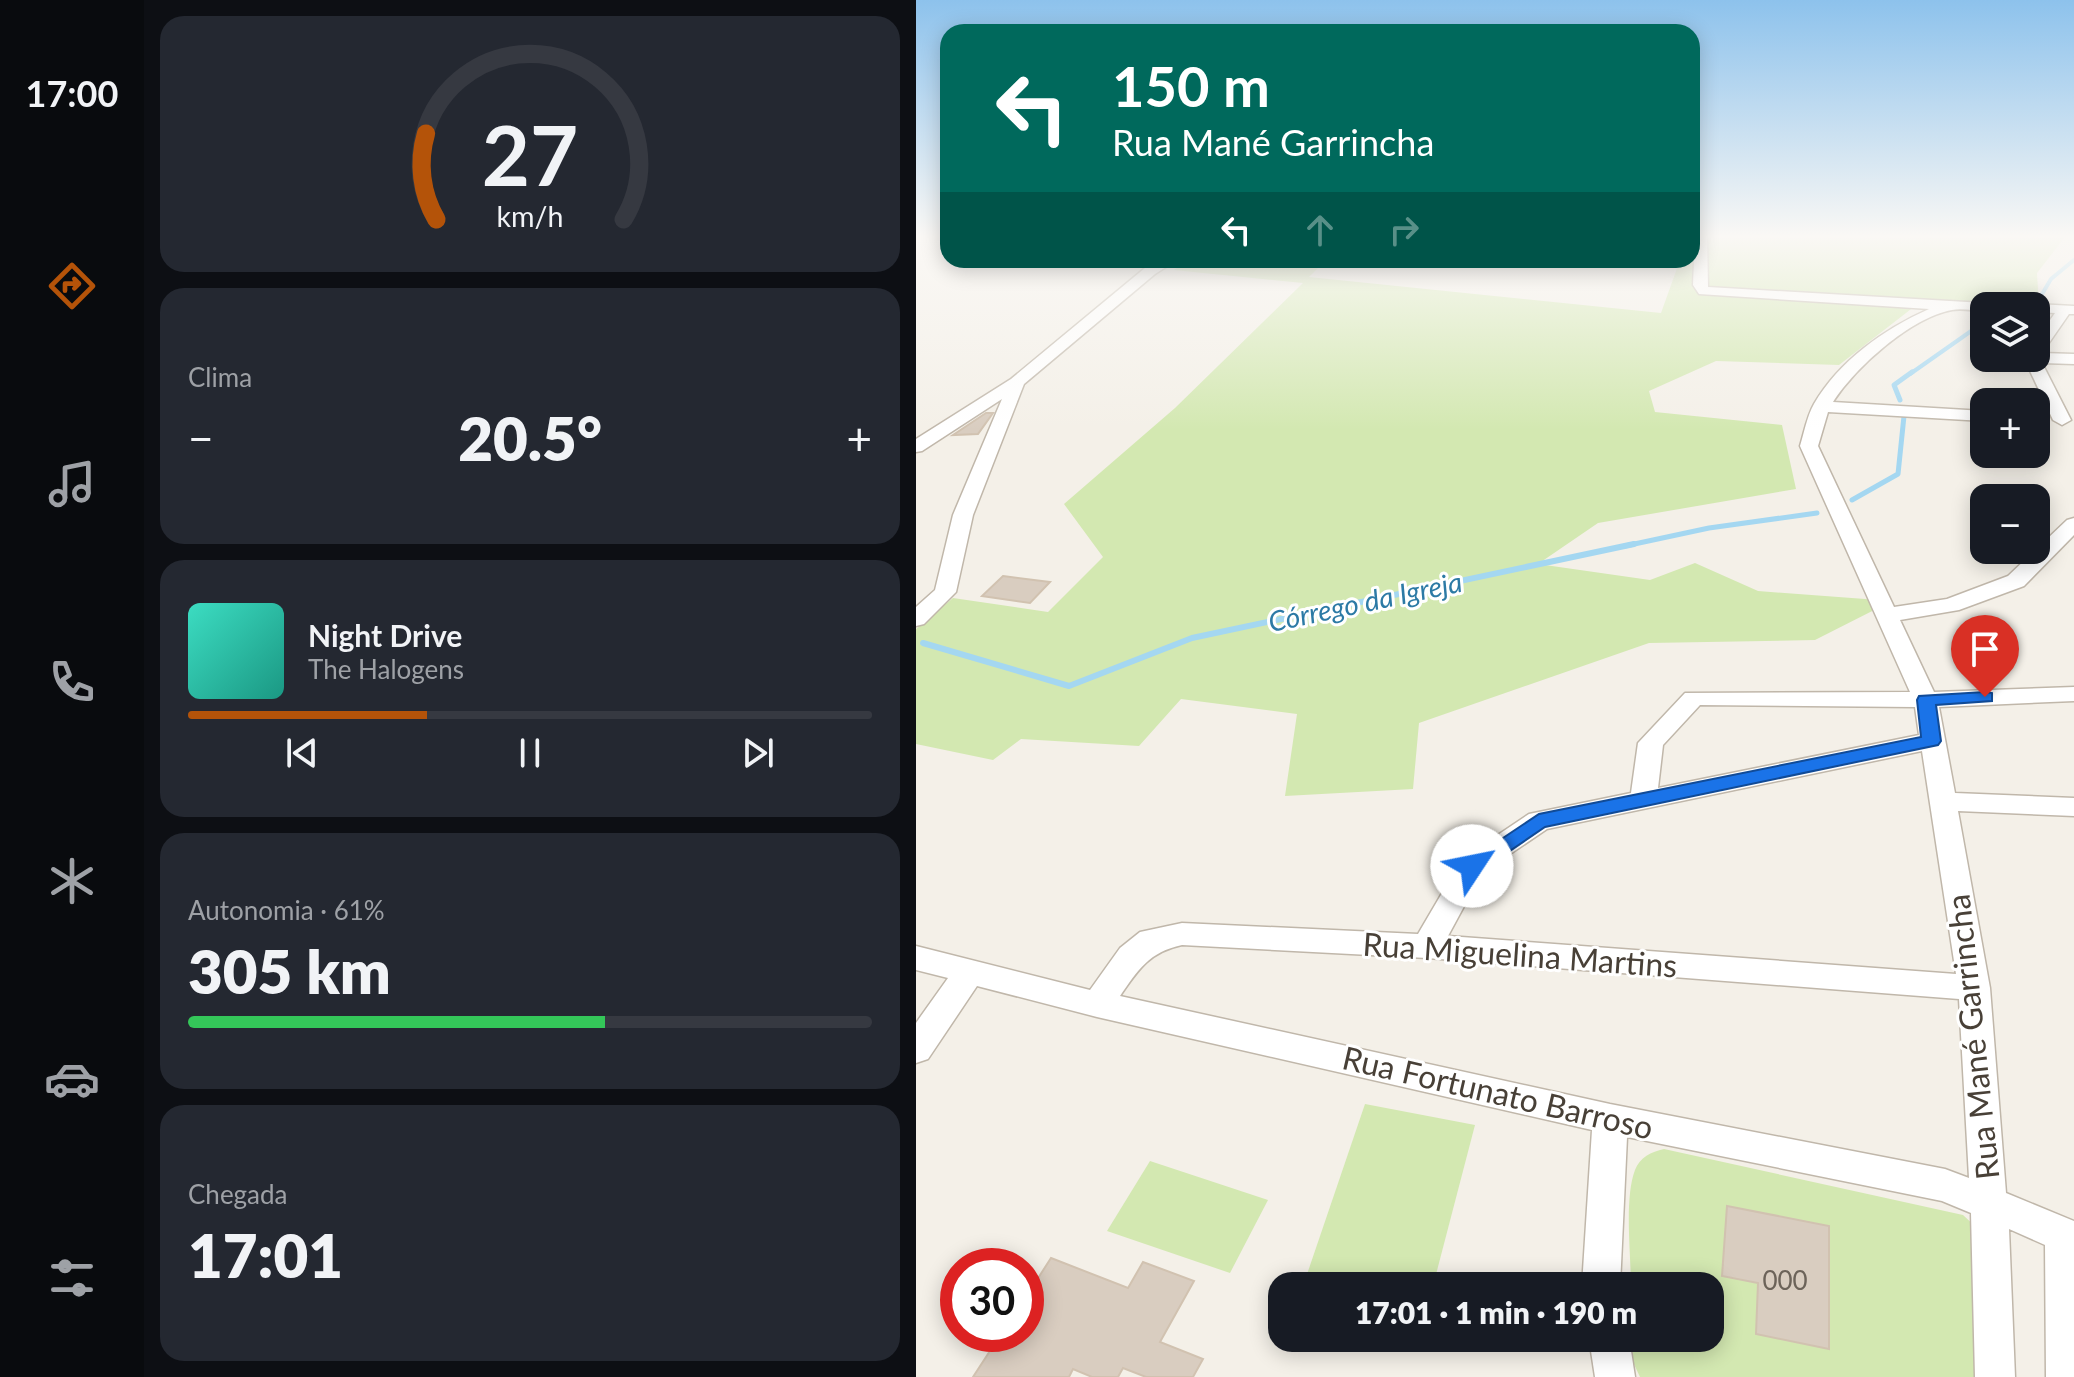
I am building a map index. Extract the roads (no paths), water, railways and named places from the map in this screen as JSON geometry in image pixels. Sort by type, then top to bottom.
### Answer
[{"type":"street","points":[[916,447],[1017,382],[1116,301]]},
{"type":"street","points":[[1872,301],[1970,307]]},
{"type":"street","points":[[1821,406],[1854,364],[1921,317],[1950,306]]},
{"type":"street","points":[[2050,334],[2069,310]]},
{"type":"street","points":[[2050,358],[2074,359]]},
{"type":"street","points":[[2042,372],[2068,421]]},
{"type":"street","points":[[916,619],[945,592],[963,515],[1017,382]]},
{"type":"street","points":[[1821,406],[1970,415]]},
{"type":"street","name":"Rua Mané Garrincha","points":[[1821,406],[1809,446],[1850,541],[1889,615],[1926,700],[1974,988],[1989,1204],[1995,1377]]},
{"type":"street","points":[[1889,615],[1951,605],[2016,581],[2074,524]]},
{"type":"street","points":[[1643,799],[1651,743],[1694,698],[1926,700],[2074,694]]},
{"type":"street","points":[[1427,946],[1472,866],[1539,821],[1931,741]]},
{"type":"street","points":[[1944,801],[2074,807]]},
{"type":"street","name":"Rua Miguelina Martins","points":[[1097,1004],[1131,956],[1151,940],[1182,934],[1427,946],[1974,988]]},
{"type":"street","name":"Rua Fortunato Barroso","points":[[916,958],[1097,1004],[1610,1119],[1945,1185],[2069,1237]]},
{"type":"street","points":[[916,1049],[969,973]]},
{"type":"street","points":[[1602,1272],[1610,1119]]},
{"type":"street","points":[[2066,1377],[2069,1237]]},
{"type":"street","points":[[1611,1352],[1615,1377]]},
{"type":"waterway","name":"Córrego da Igreja","points":[[1910,374],[1970,332]]},
{"type":"waterway","name":"Córrego da Igreja","points":[[1900,400],[1894,385],[1912,372]]},
{"type":"waterway","name":"Córrego da Igreja","points":[[1852,500],[1898,474],[1904,416]]},
{"type":"waterway","name":"Córrego da Igreja","points":[[1625,546],[1709,528],[1817,513]]},
{"type":"waterway","name":"Córrego da Igreja","points":[[923,643],[1069,686],[1192,638],[1634,544]]}]
